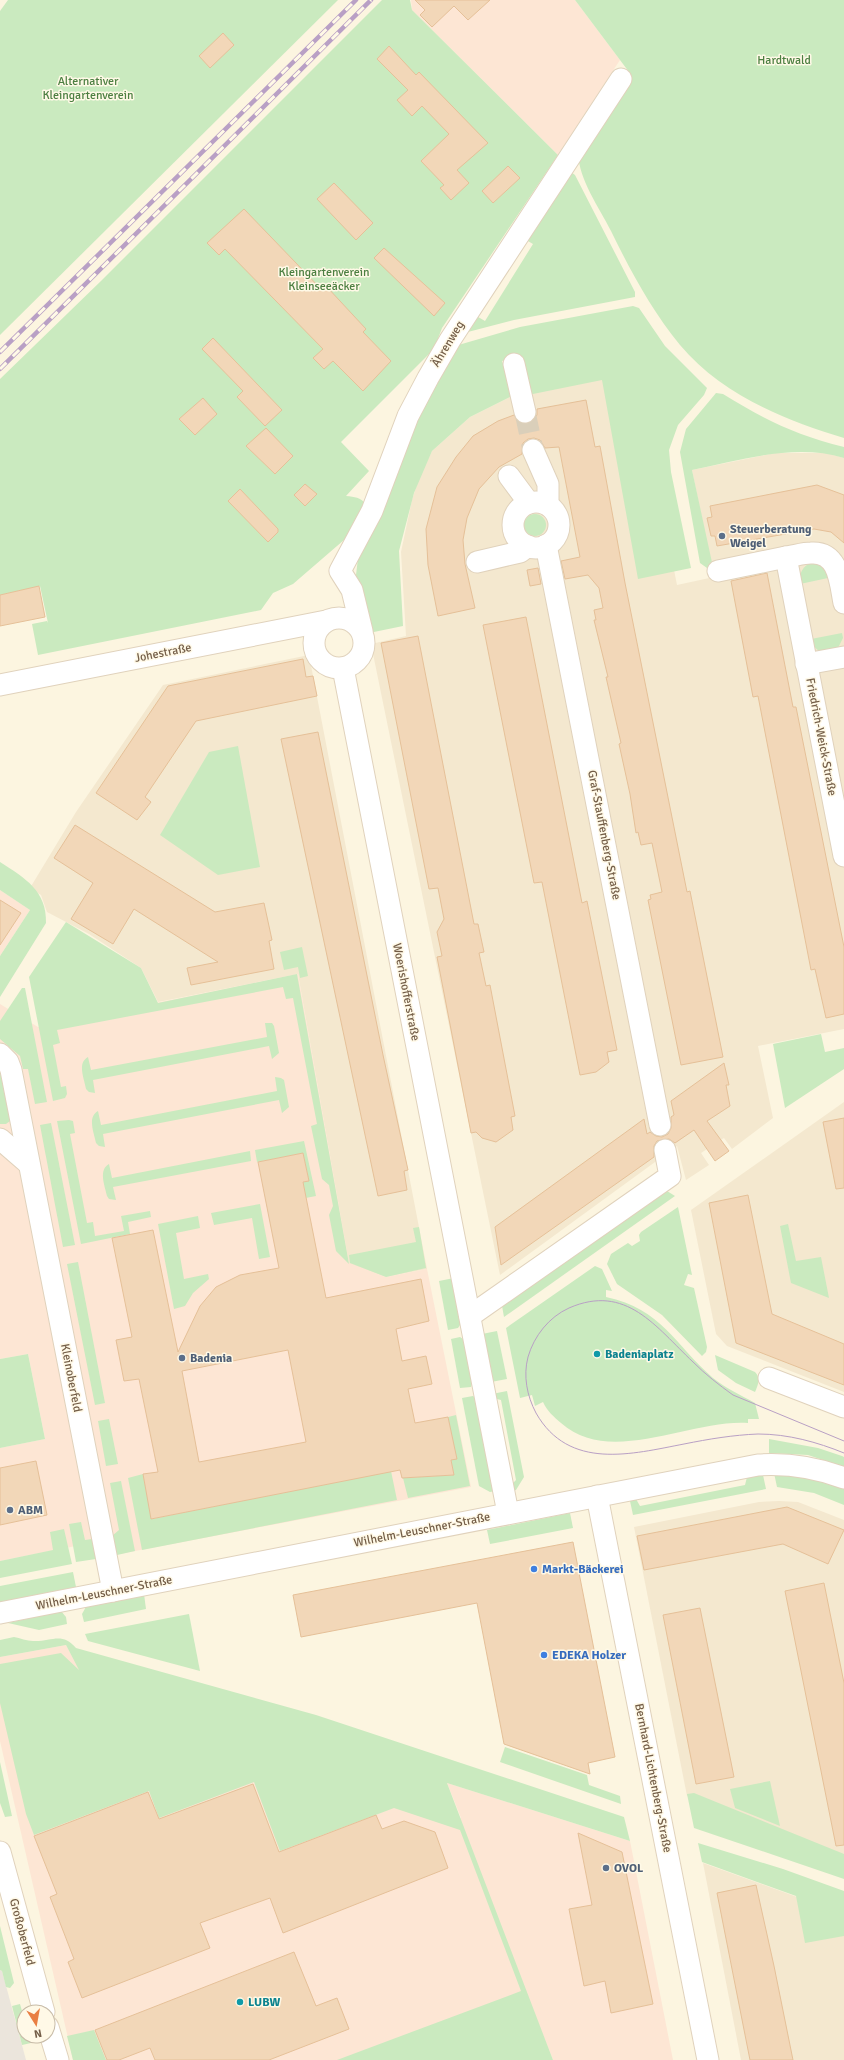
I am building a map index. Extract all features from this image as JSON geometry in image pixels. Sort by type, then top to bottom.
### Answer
[{"type":"street","name":"Ährenweg","points":[[362,631],[352,590],[340,571],[372,511],[408,416],[450,340],[621,79]]},
{"type":"street","points":[[514,364],[525,412]]},
{"type":"street","points":[[533,450],[548,484],[538,504],[518,511],[513,524],[516,538],[537,546]]},
{"type":"street","points":[[476,562],[520,552],[554,539],[559,526],[555,512],[538,504],[509,476]]},
{"type":"street","name":"Graf-Stauffenberg-Straße","points":[[537,546],[660,1125]]},
{"type":"street","points":[[718,571],[812,552],[822,554],[836,565],[844,603]]},
{"type":"street","name":"Friedrich-Weick-Straße","points":[[786,557],[844,856]]},
{"type":"street","points":[[342,618],[350,620],[362,631],[364,647],[361,656],[354,664],[343,668],[331,668],[323,663],[314,650],[314,639],[318,628],[326,621],[342,618]]},
{"type":"street","name":"Johestraße","points":[[0,686],[326,621]]},
{"type":"street","name":"Friedrich-Weick-Straße","points":[[806,664],[844,657]]},
{"type":"street","name":"Woerishofferstraße","points":[[343,668],[470,1316]]},
{"type":"street","name":"Kleinoberfeld","points":[[0,1054],[8,1062],[11,1070],[113,1591]]},
{"type":"street","points":[[0,1139],[29,1164]]},
{"type":"street","points":[[508,1513],[470,1316],[670,1176],[665,1150]]},
{"type":"street","points":[[770,1378],[844,1407]]},
{"type":"street","name":"Wilhelm-Leuschner-Straße","points":[[0,1613],[508,1513],[762,1465],[801,1465],[818,1468],[844,1478]]},
{"type":"street","name":"Bernhard-Lichtenberg-Straße","points":[[597,1496],[708,2060]]},
{"type":"street","name":"Großoberfeld","points":[[0,1852],[42,2004]]},
{"type":"street","points":[[53,2044],[58,2060]]},
{"type":"shaded area","points":[[411,0],[575,0],[620,60],[558,155],[412,10]]},
{"type":"shaded area","points":[[632,358],[677,585],[714,577],[692,470],[775,453],[827,453],[844,458],[844,1029],[758,1046],[773,1118],[732,1149],[724,1138],[701,1153],[709,1165],[686,1180],[677,1146],[500,1275],[371,644],[406,636],[401,552],[412,500],[420,475],[432,451],[470,417],[514,395]]},
{"type":"shaded area","points":[[309,655],[427,1269],[386,1277],[349,1264],[298,974],[158,1002],[141,968],[89,934],[47,912],[41,895],[30,888],[76,812],[163,685]]},
{"type":"shaded area","points":[[0,890],[30,910],[0,956]]},
{"type":"shaded area","points":[[298,974],[349,1263],[386,1277],[427,1269],[471,1487],[109,1556],[106,1540],[0,1561],[0,1448],[45,1439],[28,1354],[0,1359],[0,1004],[38,1027]]},
{"type":"shaded area","points":[[844,1102],[844,1392],[727,1346],[716,1334],[691,1210]]},
{"type":"shaded area","points":[[759,1502],[798,1502],[844,1520],[844,1863],[687,1796],[634,1527]]},
{"type":"shaded area","points":[[66,1645],[80,1671],[461,1818],[447,1783],[630,1841],[673,2060],[553,2060],[527,1995],[359,2060],[73,2060],[0,1741],[0,1657]]},
{"type":"shaded area","points":[[703,1863],[844,1914],[844,2060],[741,2060]]},
{"type":"shaded area","points":[[0,1970],[2,1971],[16,2023],[16,2044],[22,2044],[26,2060],[0,2060]]},
{"type":"green space","name":"Alternativer Kleingartenverein","points":[[8,0],[338,0],[0,335],[0,11]]},
{"type":"green space","name":"Kleingartenverein Kleinseeäcker","points":[[382,0],[410,0],[412,10],[558,155],[442,328],[434,349],[341,442],[369,471],[346,496],[355,497],[366,504],[359,527],[293,584],[273,593],[261,610],[38,655],[32,624],[47,621],[48,623],[40,586],[0,595],[0,379],[102,280]]},
{"type":"green space","name":"Hardtwald","points":[[575,0],[844,0],[844,438],[777,414],[734,391],[714,378],[680,345],[651,304],[590,193],[579,163],[578,153],[632,76]]},
{"type":"green space","points":[[571,172],[575,175],[635,292],[635,297],[514,320],[464,333],[473,314],[485,321],[533,244],[521,237]]},
{"type":"green space","points":[[633,306],[639,308],[665,346],[707,388],[704,395],[678,425],[669,450],[671,472],[691,568],[638,579],[602,380],[528,395],[522,356],[502,361],[514,395],[470,417],[432,451],[414,493],[399,551],[403,626],[369,633],[356,575],[359,550],[396,455],[455,346],[520,327]]},
{"type":"green space","points":[[716,393],[723,394],[753,412],[781,426],[844,447],[844,458],[806,452],[787,453],[749,458],[692,470],[713,567],[707,568],[700,563],[680,452],[686,429]]},
{"type":"green space","points":[[535,514],[543,517],[546,525],[543,533],[535,536],[527,533],[524,525],[527,517]]},
{"type":"green space","points":[[813,562],[823,567],[828,578],[800,584],[802,570]]},
{"type":"green space","points":[[842,633],[843,638],[838,648],[819,651],[813,646],[811,639]]},
{"type":"green space","points":[[238,746],[260,867],[218,875],[160,835],[209,752]]},
{"type":"green space","points":[[0,862],[33,886],[43,902],[46,923],[0,997],[0,956],[30,910],[0,890]]},
{"type":"green space","points":[[66,922],[141,968],[158,1003],[297,974],[349,1264],[336,1251],[329,1215],[333,1206],[329,1185],[322,1179],[311,1126],[317,1124],[293,998],[286,999],[283,987],[57,1030],[60,1043],[53,1045],[61,1087],[66,1086],[67,1094],[65,1098],[53,1101],[29,977]]},
{"type":"green space","points":[[302,947],[308,976],[300,978],[298,967],[284,970],[280,952]]},
{"type":"green space","points":[[22,988],[25,988],[47,1102],[35,1104],[28,1069],[23,1069],[20,1056],[0,1039],[0,1021]]},
{"type":"green space","points":[[265,1023],[272,1023],[274,1026],[279,1053],[272,1059],[269,1046],[93,1080],[95,1093],[89,1092],[86,1089],[82,1067],[83,1063],[88,1057],[91,1070],[267,1037]]},
{"type":"green space","points":[[821,1034],[825,1052],[844,1048],[844,1069],[785,1108],[773,1044]]},
{"type":"green space","points":[[0,1071],[10,1121],[6,1124],[0,1124]]},
{"type":"green space","points":[[275,1077],[284,1080],[289,1107],[282,1113],[279,1100],[103,1134],[105,1147],[99,1146],[96,1143],[92,1121],[93,1117],[98,1111],[101,1125],[277,1091]]},
{"type":"green space","points":[[57,1121],[73,1121],[75,1133],[70,1134],[87,1223],[93,1222],[95,1236],[124,1231],[121,1216],[150,1211],[151,1217],[128,1222],[130,1234],[81,1244]]},
{"type":"green space","points":[[51,1123],[75,1245],[63,1247],[40,1125]]},
{"type":"green space","points":[[304,1141],[316,1196],[290,1201],[264,1190],[309,1181],[303,1153],[257,1162],[255,1150]]},
{"type":"green space","points":[[250,1151],[251,1161],[113,1187],[116,1200],[109,1199],[107,1196],[103,1174],[104,1170],[109,1164],[112,1178]]},
{"type":"green space","points":[[667,1191],[675,1196],[504,1317],[502,1306]]},
{"type":"green space","points":[[260,1204],[270,1257],[259,1259],[252,1218],[214,1225],[211,1213]]},
{"type":"green space","points":[[678,1207],[692,1275],[688,1274],[684,1285],[694,1288],[707,1347],[706,1352],[702,1356],[662,1315],[617,1284],[607,1264],[611,1254],[628,1243],[632,1246],[640,1241],[639,1235],[641,1232]]},
{"type":"green space","points":[[198,1216],[200,1228],[176,1233],[184,1279],[208,1274],[209,1279],[193,1293],[185,1306],[174,1309],[158,1224]]},
{"type":"green space","points":[[788,1224],[796,1261],[821,1257],[829,1298],[791,1283],[780,1226]]},
{"type":"green space","points":[[419,1227],[426,1268],[386,1277],[350,1263],[349,1255],[416,1242],[413,1228]]},
{"type":"green space","points":[[78,1262],[105,1403],[95,1405],[67,1264]]},
{"type":"green space","points":[[595,1266],[602,1269],[612,1291],[606,1290],[606,1297],[641,1310],[654,1319],[666,1329],[713,1378],[755,1403],[759,1419],[748,1419],[748,1423],[725,1424],[651,1438],[626,1441],[603,1441],[581,1435],[561,1423],[553,1416],[543,1402],[535,1406],[532,1395],[520,1398],[506,1328]]},
{"type":"green space","points":[[454,1278],[462,1322],[458,1328],[448,1330],[439,1281]]},
{"type":"green space","points":[[497,1331],[507,1379],[491,1382],[482,1334]]},
{"type":"green space","points":[[460,1337],[466,1341],[473,1380],[471,1387],[460,1388],[451,1339]]},
{"type":"green space","points":[[28,1354],[45,1439],[0,1448],[0,1359]]},
{"type":"green space","points":[[715,1355],[755,1372],[758,1377],[758,1384],[755,1392],[736,1383],[718,1370]]},
{"type":"green space","points":[[507,1391],[524,1477],[516,1490],[511,1491],[510,1486],[516,1480],[501,1400],[493,1398],[492,1394]]},
{"type":"green space","points":[[473,1396],[477,1399],[495,1491],[490,1492],[479,1486],[462,1398]]},
{"type":"green space","points":[[456,1415],[470,1486],[408,1498],[403,1478],[454,1475],[451,1460],[456,1459],[448,1417]]},
{"type":"green space","points":[[109,1419],[118,1464],[106,1466],[98,1421]]},
{"type":"green space","points":[[769,1439],[818,1448],[842,1456],[844,1457],[844,1467],[808,1455],[769,1453]]},
{"type":"green space","points":[[391,1471],[397,1500],[142,1550],[128,1478],[143,1474],[152,1519]]},
{"type":"green space","points":[[774,1473],[804,1475],[844,1489],[844,1505],[814,1493],[777,1487]]},
{"type":"green space","points":[[763,1475],[766,1489],[633,1515],[630,1501],[636,1499],[640,1506],[745,1485],[747,1477]]},
{"type":"green space","points":[[121,1481],[135,1551],[117,1555],[112,1536],[119,1530],[110,1483]]},
{"type":"green space","points":[[570,1513],[573,1528],[490,1544],[487,1530]]},
{"type":"green space","points":[[81,1522],[85,1540],[92,1539],[96,1559],[76,1562],[69,1524]]},
{"type":"green space","points":[[64,1529],[72,1564],[0,1578],[0,1561],[53,1550],[50,1532]]},
{"type":"green space","points":[[73,1572],[76,1587],[0,1602],[0,1586]]},
{"type":"green space","points":[[144,1594],[146,1609],[84,1622],[82,1614],[87,1605]]},
{"type":"green space","points":[[61,1611],[66,1617],[67,1624],[39,1630],[8,1623]]},
{"type":"green space","points":[[189,1614],[200,1671],[88,1641],[85,1634]]},
{"type":"green space","points":[[14,1637],[28,1641],[56,1638],[66,1640],[76,1648],[316,1715],[624,1817],[630,1841],[447,1783],[553,2060],[337,2060],[521,1991],[460,1830],[394,1808],[280,1851],[254,1782],[159,1818],[149,1791],[34,1835],[26,1814],[0,1703],[0,1664],[61,1653],[79,1670],[66,1645],[0,1657],[0,1640]]},
{"type":"green space","points":[[505,1747],[587,1775],[589,1785],[620,1796],[621,1804],[500,1762]]},
{"type":"green space","points":[[0,1762],[12,1816],[5,1817],[0,1803]]},
{"type":"green space","points":[[770,1781],[780,1826],[735,1808],[730,1789]]},
{"type":"green space","points":[[694,1793],[844,1854],[844,1879],[694,1828],[687,1794]]},
{"type":"green space","points":[[698,1843],[783,1869],[844,1891],[844,1936],[805,1943],[796,1896],[702,1862]]},
{"type":"green space","points":[[0,1926],[14,1983],[10,1988],[6,1987],[2,1971],[0,1970]]},
{"type":"green space","points":[[16,2005],[16,2022],[12,2006]]},
{"type":"green space","points":[[94,2030],[106,2060],[73,2060],[67,2036]]},
{"type":"building","points":[[415,0],[490,0],[468,20],[454,6],[432,27],[420,15],[425,10]]},
{"type":"building","points":[[223,33],[234,45],[210,68],[199,56]]},
{"type":"building","points":[[389,46],[416,75],[419,72],[488,143],[457,170],[469,183],[451,200],[440,188],[444,185],[421,161],[449,134],[422,106],[412,116],[397,100],[408,90],[377,59]]},
{"type":"building","points":[[508,166],[520,178],[493,203],[482,191]]},
{"type":"building","points":[[334,183],[373,223],[356,240],[317,199]]},
{"type":"building","points":[[244,209],[323,291],[327,287],[366,329],[363,332],[391,361],[363,391],[333,361],[324,369],[313,358],[323,349],[225,249],[219,255],[207,243]]},
{"type":"building","points":[[384,248],[445,303],[434,316],[374,258]]},
{"type":"building","points":[[213,338],[282,410],[265,426],[237,397],[243,391],[202,349]]},
{"type":"building","points":[[203,398],[217,414],[195,435],[179,419]]},
{"type":"building","points":[[586,400],[595,447],[600,446],[625,583],[687,892],[690,891],[723,1057],[681,1065],[648,900],[651,899],[650,895],[662,892],[652,843],[641,845],[638,832],[636,833],[630,794],[619,744],[621,743],[606,677],[608,677],[594,620],[596,620],[594,610],[603,608],[599,588],[588,575],[565,579],[561,561],[580,557],[559,447],[545,448],[540,440],[534,438],[528,439],[523,443],[522,454],[499,467],[479,489],[467,518],[463,540],[465,564],[475,608],[438,616],[428,565],[426,529],[437,487],[456,457],[473,436],[498,421],[514,415],[521,423],[527,424],[537,415],[537,409]]},
{"type":"building","points":[[266,428],[293,456],[275,474],[246,446]]},
{"type":"building","points":[[305,484],[317,494],[305,506],[294,495]]},
{"type":"building","points":[[817,485],[844,495],[844,543],[831,532],[814,529],[717,546],[715,536],[711,536],[707,518],[712,517],[710,506]]},
{"type":"building","points":[[240,489],[278,529],[278,532],[268,542],[228,501]]},
{"type":"building","points":[[538,568],[541,584],[530,586],[527,570]]},
{"type":"building","points":[[767,573],[793,707],[796,707],[844,947],[844,1014],[826,1018],[815,969],[811,970],[758,696],[753,697],[731,581]]},
{"type":"building","points":[[39,586],[45,617],[0,626],[0,595]]},
{"type":"building","points":[[526,617],[582,903],[587,901],[617,1050],[607,1052],[609,1062],[596,1072],[580,1075],[542,882],[534,883],[483,625]]},
{"type":"building","points":[[418,636],[474,924],[478,924],[484,952],[479,953],[486,986],[490,985],[515,1116],[511,1117],[513,1130],[496,1142],[482,1138],[476,1132],[471,1133],[437,957],[442,956],[437,932],[444,919],[438,888],[429,889],[381,643]]},
{"type":"building","points":[[303,659],[306,677],[313,676],[317,696],[196,721],[145,797],[151,802],[137,820],[96,793],[168,686]]},
{"type":"building","points":[[318,732],[383,1055],[408,1170],[404,1171],[407,1190],[378,1196],[281,739]]},
{"type":"building","points":[[75,825],[215,912],[264,903],[272,940],[269,941],[274,969],[191,985],[187,968],[218,962],[134,909],[113,944],[71,919],[93,883],[54,858]]},
{"type":"building","points":[[0,900],[21,913],[0,945]]},
{"type":"building","points":[[724,1063],[729,1085],[726,1085],[730,1106],[707,1121],[729,1151],[715,1161],[694,1130],[675,1143],[669,1139],[657,1141],[654,1146],[654,1157],[501,1265],[495,1227],[644,1119],[647,1134],[650,1132],[656,1136],[662,1137],[668,1134],[671,1128],[671,1117],[674,1115],[671,1101]]},
{"type":"building","points":[[844,1118],[844,1188],[836,1189],[823,1122]]},
{"type":"building","name":"Badenia","points":[[303,1153],[309,1181],[303,1182],[326,1298],[421,1279],[429,1321],[396,1329],[402,1361],[426,1356],[432,1384],[408,1389],[415,1423],[448,1417],[457,1459],[451,1460],[454,1475],[402,1478],[400,1470],[151,1519],[143,1474],[158,1472],[139,1379],[124,1381],[116,1340],[132,1337],[112,1238],[153,1230],[178,1352],[200,1306],[216,1287],[240,1275],[279,1268],[258,1162]],"holes":[[[288,1350],[306,1442],[199,1462],[182,1371]]]},
{"type":"building","points":[[748,1195],[772,1314],[844,1344],[844,1385],[736,1343],[709,1203]]},
{"type":"building","points":[[36,1461],[47,1515],[0,1525],[0,1468]]},
{"type":"building","points":[[787,1507],[844,1530],[828,1564],[783,1544],[644,1570],[637,1536]]},
{"type":"building","points":[[573,1542],[615,1757],[588,1763],[590,1774],[504,1744],[477,1603],[301,1637],[293,1595]]},
{"type":"building","points":[[824,1583],[844,1683],[844,1845],[836,1846],[785,1591]]},
{"type":"building","points":[[700,1608],[734,1777],[696,1784],[663,1615]]},
{"type":"building","points":[[253,1784],[279,1852],[376,1815],[382,1829],[404,1821],[435,1832],[448,1868],[283,1933],[270,1898],[200,1923],[210,1948],[82,1998],[68,1962],[74,1959],[50,1897],[57,1894],[34,1836],[148,1792],[159,1819]]},
{"type":"building","points":[[578,1833],[622,1852],[653,2004],[611,2013],[605,1981],[584,1986],[569,1909],[592,1905]]},
{"type":"building","points":[[756,1885],[793,2060],[750,2060],[717,1893]]},
{"type":"building","name":"LUBW","points":[[294,1952],[316,2006],[337,1998],[349,2029],[269,2060],[155,2060],[150,2048],[119,2060],[107,2060],[95,2030]]},
{"type":"tunnel","points":[[525,412],[533,450]]},
{"type":"tram line","points":[[844,1441],[733,1395],[702,1371],[653,1323],[638,1312],[624,1305],[607,1301],[589,1302],[569,1308],[555,1316],[543,1328],[534,1342],[528,1357],[526,1379],[530,1400],[536,1413],[550,1431],[566,1444],[584,1451],[603,1454],[623,1454],[644,1452],[703,1440],[739,1435],[769,1434],[802,1439],[844,1453]]},
{"type":"railway","points":[[0,352],[356,0]]},
{"type":"railway","points":[[0,369],[371,0]]},
{"type":"place","name":"Steuerberatung Weigel","points":[[722,536]]},
{"type":"place","name":"Badeniaplatz","points":[[597,1354]]},
{"type":"place","name":"Badenia","points":[[182,1358]]},
{"type":"place","name":"ABM","points":[[10,1510]]},
{"type":"place","name":"Markt-Bäckerei","points":[[534,1569]]},
{"type":"place","name":"EDEKA Holzer","points":[[544,1655]]},
{"type":"place","name":"OVOL","points":[[606,1868]]},
{"type":"place","name":"LUBW","points":[[240,2002]]}]
